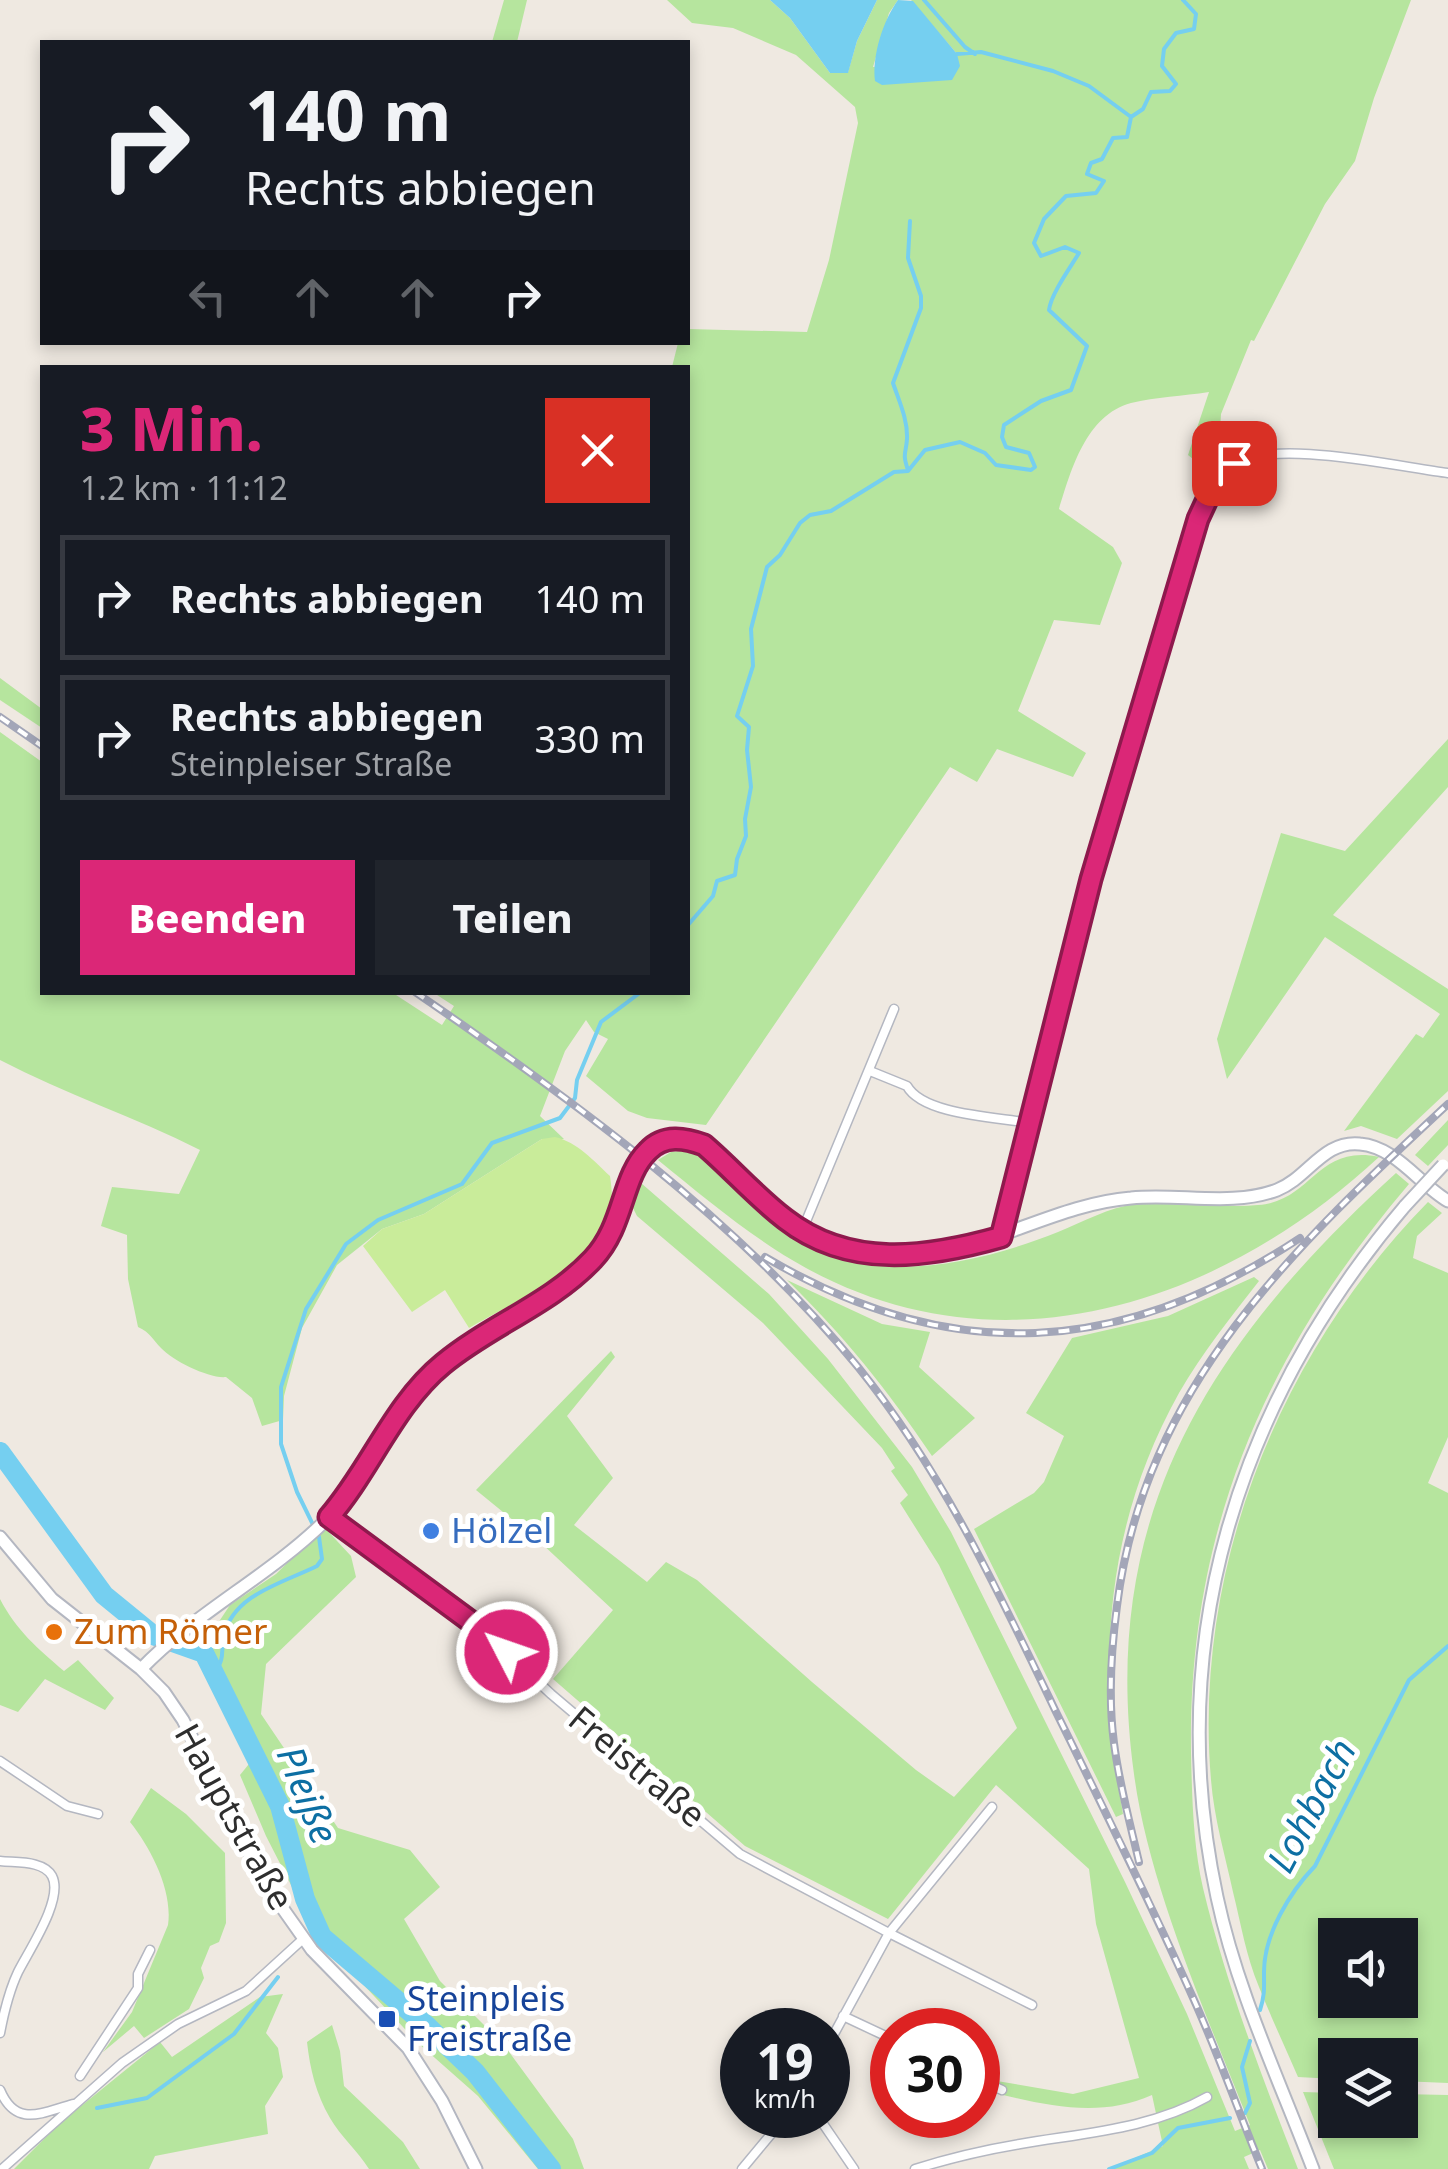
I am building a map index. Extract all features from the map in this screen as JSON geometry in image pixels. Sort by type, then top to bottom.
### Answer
[{"type":"main road","points":[[141,1669],[182,1629],[272,1569],[326,1520],[424,1382],[476,1340],[577,1274],[594,1258],[616,1226],[632,1176],[646,1153],[665,1140],[676,1138],[704,1145],[802,1231],[848,1250],[881,1256],[921,1255],[1001,1237],[1093,1204],[1126,1198],[1264,1194],[1291,1183],[1321,1156],[1346,1144],[1364,1144],[1389,1154],[1448,1201]]},
{"type":"main road","points":[[1313,2169],[1246,2000],[1217,1898],[1202,1794],[1200,1709],[1208,1619],[1231,1512],[1264,1422],[1307,1339],[1338,1290],[1405,1206],[1446,1163]]},
{"type":"main road","name":"Hauptstraße","points":[[0,1536],[52,1599],[141,1669],[164,1692],[184,1720],[264,1882],[304,1939],[408,2048],[442,2102],[476,2169]]},
{"type":"street","points":[[1001,1237],[1091,879],[1198,519],[1217,478],[1234,463],[1255,454],[1286,452],[1448,474]]},
{"type":"street","points":[[802,1231],[894,1009]]},
{"type":"street","points":[[870,1071],[907,1086],[914,1098],[938,1108],[1030,1123]]},
{"type":"street","name":"Freistraße","points":[[326,1520],[485,1632],[551,1694],[740,1854],[1032,2005]]},
{"type":"street","points":[[0,1762],[67,1806],[98,1814]]},
{"type":"street","points":[[848,2008],[890,1934],[992,1807]]},
{"type":"street","points":[[0,1862],[40,1866],[51,1873],[55,1888],[36,1942],[12,1987],[0,2033]]},
{"type":"street","points":[[2,2169],[98,2085],[178,2024],[246,1991],[304,1939]]},
{"type":"street","points":[[98,2085],[83,2072],[138,1988],[138,1974],[150,1950]]},
{"type":"street","points":[[0,2090],[8,2108],[17,2114],[30,2116],[78,2103]]},
{"type":"street","points":[[915,2169],[958,2156],[1179,2113],[1208,2097]]},
{"type":"street","points":[[742,2169],[767,2138]]},
{"type":"street","points":[[833,2138],[854,2169]]},
{"type":"green space","points":[[504,0],[527,0],[517,40],[493,40]]},
{"type":"green space","points":[[667,0],[770,0],[790,18],[830,73],[848,72],[857,41],[877,0],[898,0],[889,13],[873,67],[957,54],[911,0],[1411,0],[1355,161],[1325,204],[1254,341],[1251,340],[1221,414],[1217,478],[1188,455],[1209,392],[1140,401],[1115,409],[1092,432],[1075,461],[1059,509],[1113,547],[1122,563],[1100,625],[1054,620],[1018,711],[1086,753],[1073,777],[997,749],[977,782],[950,767],[706,1125],[647,1118],[628,1111],[586,1076],[608,1039],[594,1032],[586,1020],[565,1051],[540,1116],[564,1139],[542,1139],[424,1214],[382,1229],[337,1265],[302,1328],[284,1396],[283,1420],[262,1426],[252,1398],[226,1377],[183,1363],[138,1327],[128,1279],[127,1235],[101,1226],[112,1187],[179,1194],[200,1150],[0,1060],[0,732],[40,761],[40,995],[396,995],[442,1025],[454,1006],[437,995],[690,995],[690,365],[672,365],[678,345],[690,345],[690,329],[807,332],[829,260],[858,123],[855,107],[796,55],[733,28],[692,23]]},
{"type":"green space","points":[[0,678],[40,708],[40,727],[0,700]]},
{"type":"green space","points":[[1448,739],[1448,787],[1333,915],[1448,989],[1448,1091],[1397,1139],[1361,1126],[1344,1131],[1416,1034],[1423,1038],[1440,1014],[1325,937],[1227,1079],[1217,1039],[1281,833],[1345,851]]},
{"type":"green space","points":[[1448,1120],[1448,1145],[1428,1166],[1415,1155]]},
{"type":"green space","points":[[555,1137],[578,1148],[610,1176],[610,1216],[588,1252],[550,1282],[469,1328],[445,1290],[412,1312],[363,1246],[382,1229],[424,1214],[542,1139]]},
{"type":"green space","points":[[688,1150],[706,1161],[765,1217],[799,1242],[849,1261],[909,1267],[1001,1252],[1126,1206],[1243,1206],[1276,1201],[1341,1158],[1379,1157],[1318,1208],[1252,1251],[1182,1285],[1109,1308],[1034,1319],[958,1317],[881,1300],[806,1268],[748,1231],[658,1160],[671,1152]]},
{"type":"green space","points":[[1396,1173],[1409,1184],[1358,1247],[1314,1312],[1276,1379],[1245,1447],[1221,1519],[1204,1593],[1194,1670],[1191,1752],[1197,1855],[1212,1924],[1258,2065],[1298,2169],[1268,2169],[1260,2150],[1244,2157],[1249,2169],[1109,2169],[1163,2146],[1152,2095],[1115,2106],[1078,2108],[1003,2095],[1000,2088],[1000,2082],[1073,2094],[1139,2078],[1096,1924],[1089,1869],[996,1785],[888,1919],[745,1846],[553,1679],[613,1610],[476,1490],[611,1351],[615,1357],[567,1416],[613,1478],[574,1525],[647,1582],[666,1562],[697,1580],[916,1770],[954,1797],[1017,1728],[939,1565],[900,1503],[908,1495],[891,1471],[895,1468],[882,1448],[763,1323],[637,1216],[632,1206],[641,1183],[769,1294],[828,1359],[912,1467],[951,1532],[1125,1882],[1187,2014],[1235,2131],[1250,2125],[1166,1907],[1142,1817],[1134,1774],[1127,1680],[1134,1594],[1152,1514],[1182,1439],[1222,1369],[1272,1302],[1330,1237]]},
{"type":"green space","points":[[1428,1202],[1442,1213],[1417,1236],[1413,1258],[1448,1273],[1448,1437],[1428,1483],[1448,1493],[1448,2083],[1418,2082],[1418,2038],[1318,2038],[1318,2078],[1298,2077],[1251,1964],[1215,1808],[1209,1700],[1216,1621],[1233,1543],[1257,1468],[1290,1395],[1329,1326],[1375,1261]]},
{"type":"green space","points":[[1254,1277],[1259,1281],[1179,1393],[1154,1444],[1121,1546],[1110,1651],[1110,1704],[1123,1814],[1116,1817],[974,1529],[1034,1493],[1044,1482],[1064,1436],[1026,1413],[1072,1338],[1168,1316]]},
{"type":"green space","points":[[787,1280],[882,1324],[930,1332],[919,1367],[975,1418],[932,1456],[864,1364]]},
{"type":"green space","points":[[324,1527],[351,1556],[356,1577],[266,1664],[261,1714],[338,1828],[410,1850],[440,1887],[404,1919],[440,1981],[504,2045],[573,2139],[584,2169],[538,2169],[478,2096],[418,2043],[316,1934],[240,1775],[253,1759],[204,1644],[230,1605],[276,1574]]},
{"type":"green space","points":[[0,1599],[20,1630],[54,1663],[64,1671],[78,1660],[114,1698],[105,1710],[45,1679],[18,1712],[0,1705]]},
{"type":"green space","points":[[151,1788],[186,1814],[225,1853],[226,1923],[219,1942],[210,1946],[201,1968],[204,1978],[189,2009],[144,2038],[134,2026],[103,2052],[132,2012],[168,1925],[167,1898],[159,1870],[130,1822]]},
{"type":"green space","points":[[283,1994],[266,2033],[278,2048],[283,2077],[265,2106],[268,2134],[155,2156],[149,2169],[14,2169],[59,2124],[160,2042],[172,2057],[260,1997]]},
{"type":"green space","points":[[332,2025],[344,2086],[403,2142],[420,2169],[369,2169],[330,2118],[314,2081],[307,2042]]},
{"type":"green space","points":[[1303,2092],[1318,2092],[1318,2129]]},
{"type":"green space","points":[[1418,2094],[1448,2095],[1448,2169],[1334,2169],[1322,2138],[1418,2138]]},
{"type":"water","points":[[770,0],[877,0],[857,41],[848,73],[830,73],[790,18]]},
{"type":"water","points":[[898,0],[913,1],[957,54],[960,66],[952,80],[882,85],[875,81],[880,39]]},
{"type":"waterway","points":[[924,0],[975,54]]},
{"type":"waterway","points":[[690,923],[713,896],[717,881],[735,875],[746,836],[751,787],[749,727],[737,716],[753,666],[751,629],[767,567],[810,515],[831,511],[894,472],[908,471],[925,450],[960,442],[985,453],[996,465],[1031,470],[1035,467],[1029,453],[1006,447],[1002,437],[1004,425],[1041,401],[1071,390],[1087,346],[1049,310],[1079,253],[1065,247],[1041,256],[1034,243],[1044,219],[1066,196],[1096,193],[1104,181],[1087,174],[1091,163],[1102,159],[1113,138],[1127,137],[1131,117],[1143,109],[1151,92],[1170,91],[1176,84],[1162,66],[1164,49],[1176,33],[1194,29],[1196,14],[1183,0]]},
{"type":"waterway","points":[[957,54],[981,52],[1053,71],[1089,86],[1131,117]]},
{"type":"waterway","points":[[908,470],[906,425],[893,383],[921,308],[921,296],[908,258],[910,221]]},
{"type":"waterway","points":[[215,1673],[229,1621],[238,1609],[262,1592],[317,1566],[322,1559],[319,1537],[297,1492],[281,1444],[281,1387],[306,1309],[346,1244],[378,1220],[462,1184],[492,1143],[560,1118],[575,1098],[577,1080],[601,1022],[637,995]]},
{"type":"waterway","name":"Pleiße","points":[[0,1452],[104,1595],[153,1635],[204,1653],[280,1806],[305,1899],[322,1937],[475,2072],[551,2169]]},
{"type":"waterway","name":"Lohbach","points":[[1260,2010],[1268,1943],[1280,1914],[1315,1866],[1409,1680],[1448,1646]]},
{"type":"waterway","points":[[97,2108],[147,2098],[234,2034],[278,1977]]},
{"type":"waterway","name":"Lohbach","points":[[1245,2113],[1250,2103],[1242,2067],[1250,2041]]},
{"type":"waterway","name":"Lohbach","points":[[1109,2169],[1152,2153],[1178,2128],[1230,2118]]},
{"type":"railway","points":[[0,717],[40,745]]},
{"type":"railway","points":[[419,995],[534,1075],[706,1211],[810,1313],[889,1407],[943,1491],[1013,1624],[1178,1964],[1262,2169]]},
{"type":"railway","points":[[1139,1862],[1116,1758],[1111,1674],[1117,1606],[1133,1527],[1158,1455],[1193,1389],[1235,1326],[1335,1212],[1448,1104]]},
{"type":"railway","points":[[765,1257],[834,1293],[902,1317],[969,1330],[1036,1333],[1102,1325],[1167,1306],[1234,1277],[1300,1238]]},
{"type":"place","name":"Hölzel","points":[[431,1531]]},
{"type":"place","name":"Zum Römer","points":[[54,1632]]},
{"type":"place","name":"Steinpleis Freistraße","points":[[387,2019]]},
{"type":"route","points":[[507,1652],[329,1517],[424,1382],[443,1364],[540,1300],[594,1258],[616,1226],[632,1176],[650,1148],[665,1140],[676,1138],[704,1145],[785,1220],[848,1250],[881,1256],[921,1255],[1001,1237],[1091,879],[1198,519],[1217,478],[1234,463]]}]
